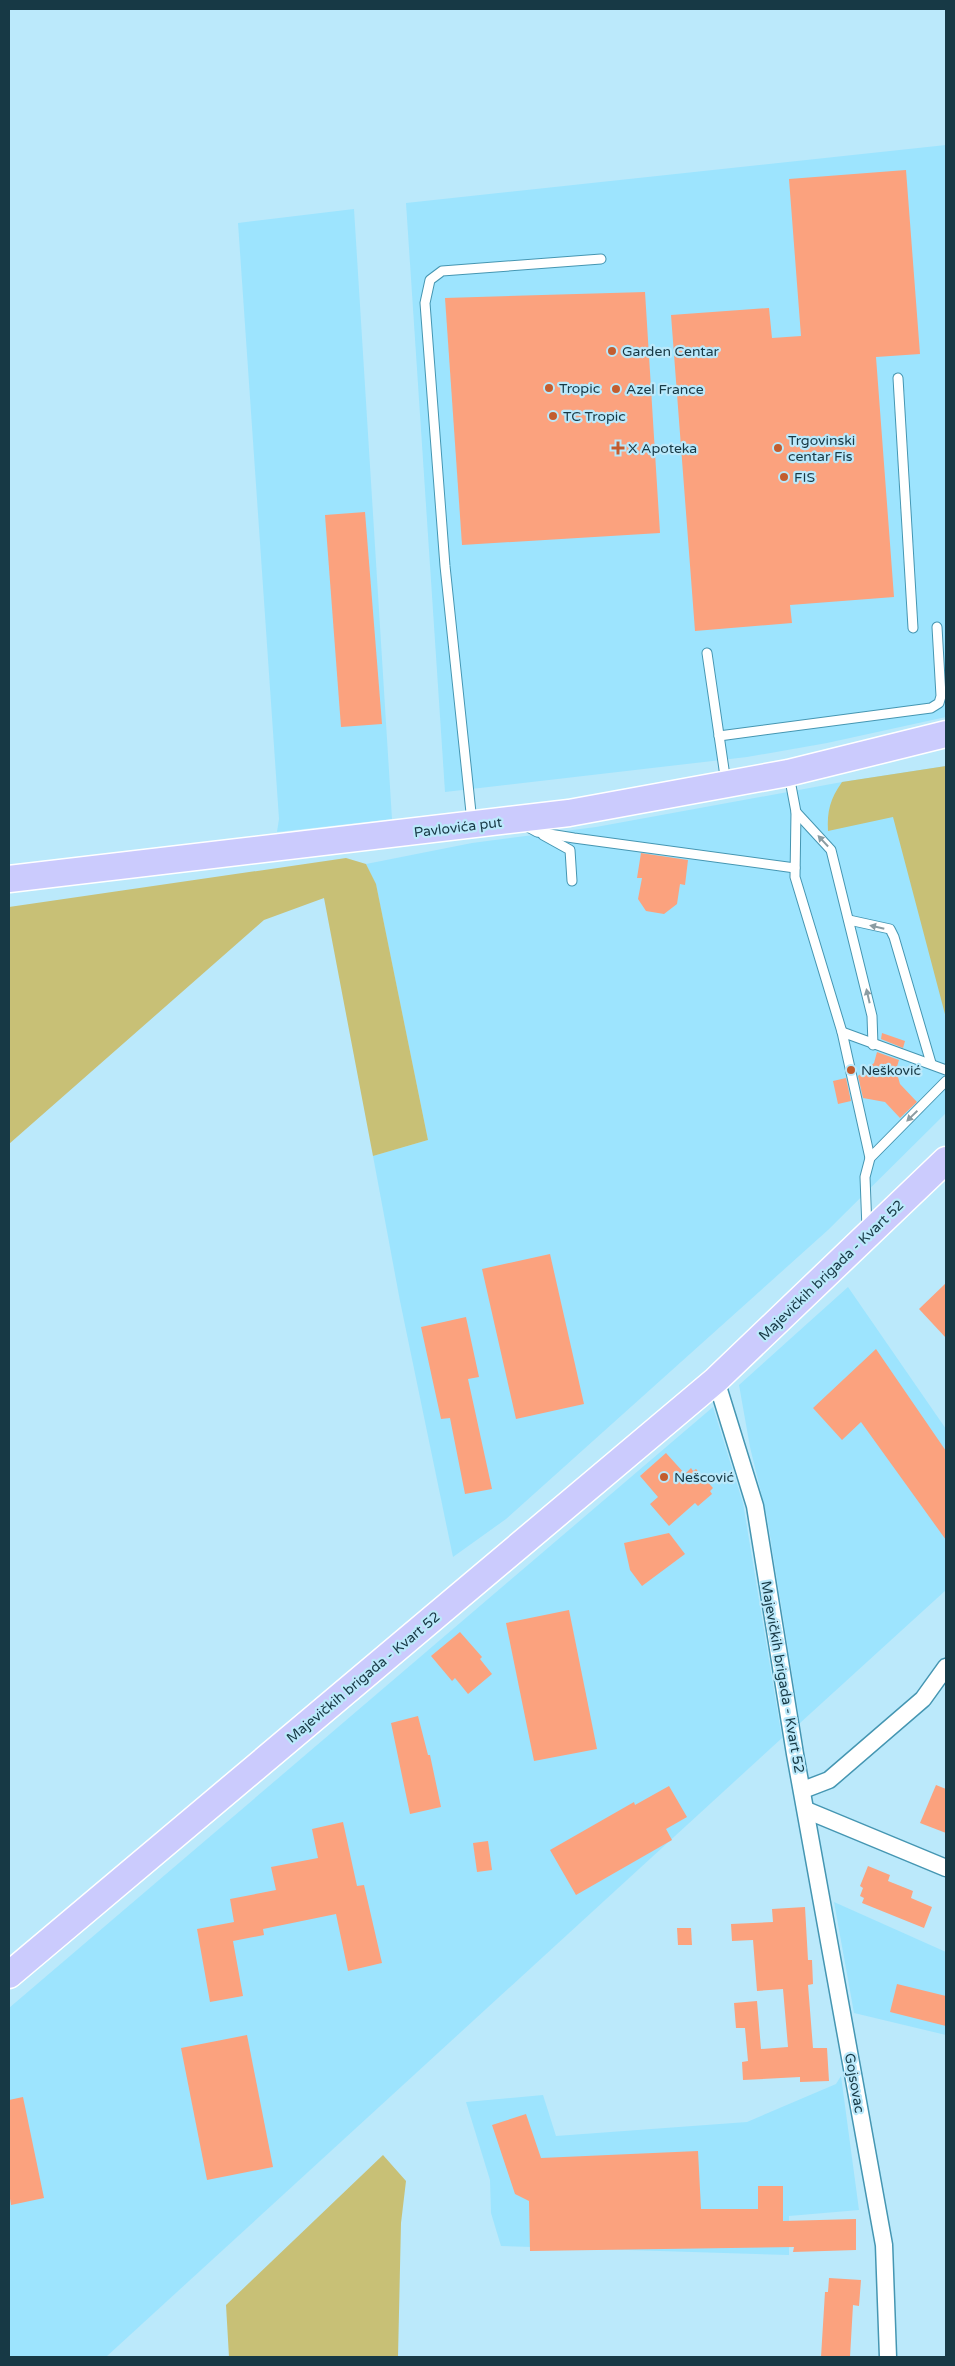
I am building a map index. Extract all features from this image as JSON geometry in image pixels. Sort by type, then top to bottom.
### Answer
[{"type":"main road","points":[[902,746],[946,734]]},
{"type":"main road","points":[[902,746],[946,739]]},
{"type":"main road","name":"Pavlovića put","points":[[9,879],[569,813],[727,786],[902,746]]},
{"type":"main road","name":"Majevičkih brigada - Kvart 52","points":[[9,1975],[716,1380],[946,1160]]},
{"type":"street","name":"Majevičkih brigada - Kvart 52","points":[[716,1380],[755,1506],[803,1790],[829,1780],[923,1698],[946,1666]]},
{"type":"street","name":"Gojsovac","points":[[803,1790],[884,2245],[888,2357]]},
{"type":"street","points":[[806,1810],[946,1868]]},
{"type":"lane","points":[[472,825],[445,556],[426,303],[430,280],[442,271],[601,259]]},
{"type":"lane","points":[[898,378],[913,628]]},
{"type":"lane","points":[[719,736],[931,708],[939,703],[941,696],[937,627]]},
{"type":"lane","points":[[707,653],[727,786]]},
{"type":"lane","points":[[788,773],[796,812],[795,877],[842,1032],[870,1158],[865,1177],[868,1236]]},
{"type":"lane","points":[[796,812],[831,850],[872,1016],[873,1045]]},
{"type":"lane","points":[[514,820],[570,850],[572,880]]},
{"type":"lane","points":[[537,832],[692,856],[795,868]]},
{"type":"lane","points":[[849,920],[890,929],[931,1063]]},
{"type":"lane","points":[[842,1032],[873,1045],[931,1063],[946,1070]]},
{"type":"lane","points":[[870,1158],[946,1081]]},
{"type":"shaded area","points":[[946,145],[946,717],[827,743],[747,757],[445,792],[406,203]]},
{"type":"shaded area","points":[[354,209],[392,819],[277,832],[279,819],[238,223]]},
{"type":"shaded area","points":[[946,766],[946,1113],[828,1230],[506,1519],[453,1557],[400,1301],[373,1156],[428,1140],[376,885],[366,864],[472,843],[596,827],[842,782]]},
{"type":"shaded area","points":[[946,766],[946,1018],[893,817],[828,831],[828,824],[832,800],[842,782]]},
{"type":"shaded area","points":[[346,858],[366,864],[376,884],[428,1140],[373,1156],[324,898],[264,920],[9,1144],[9,907]]},
{"type":"shaded area","points":[[848,1287],[946,1429],[946,1590],[800,1723],[767,1517],[750,1447],[739,1385]]},
{"type":"shaded area","points":[[713,1407],[743,1503],[782,1738],[106,2357],[9,2357],[9,2008]]},
{"type":"shaded area","points":[[834,1902],[946,1952],[946,2035],[854,2013]]},
{"type":"shaded area","points":[[841,2076],[859,2210],[789,2216],[789,2255],[501,2246],[491,2213],[490,2180],[466,2102],[543,2095],[556,2136],[747,2122],[836,2084]]},
{"type":"shaded area","points":[[383,2155],[406,2181],[401,2223],[398,2357],[229,2357],[226,2305]]},
{"type":"building","name":"FIS","points":[[906,170],[920,354],[876,357],[894,597],[790,605],[792,623],[695,631],[671,315],[769,308],[772,338],[801,336],[789,179]]},
{"type":"building","name":"TC Tropic","points":[[645,292],[660,533],[462,545],[445,298]]},
{"type":"building","points":[[365,512],[382,724],[341,727],[325,515]]},
{"type":"building","points":[[641,853],[688,860],[685,885],[680,884],[677,904],[664,914],[646,911],[638,899],[642,878],[637,878]]},
{"type":"building","points":[[882,1033],[905,1041],[903,1048],[881,1039]]},
{"type":"building","points":[[877,1052],[899,1060],[896,1070],[900,1084],[917,1102],[900,1118],[885,1102],[863,1098],[858,1076],[874,1063]]},
{"type":"building","points":[[846,1078],[851,1101],[838,1104],[833,1081]]},
{"type":"building","points":[[550,1254],[584,1404],[516,1419],[482,1269]]},
{"type":"building","points":[[946,1283],[946,1338],[919,1309]]},
{"type":"building","points":[[466,1317],[479,1377],[468,1379],[492,1489],[465,1494],[450,1418],[441,1419],[421,1327]]},
{"type":"building","points":[[876,1349],[946,1451],[946,1540],[861,1422],[842,1440],[813,1408]]},
{"type":"building","points":[[666,1453],[685,1474],[691,1468],[693,1471],[696,1469],[713,1488],[710,1491],[712,1494],[698,1506],[695,1503],[669,1526],[650,1504],[658,1497],[640,1476]]},
{"type":"building","points":[[669,1533],[685,1554],[642,1586],[630,1570],[624,1543]]},
{"type":"building","points":[[569,1610],[597,1749],[534,1761],[506,1623]]},
{"type":"building","points":[[460,1632],[482,1657],[480,1659],[492,1674],[468,1694],[455,1678],[452,1681],[431,1656]]},
{"type":"building","points":[[418,1716],[428,1755],[430,1755],[441,1807],[410,1814],[391,1723]]},
{"type":"building","points":[[936,1785],[946,1789],[946,1833],[920,1823]]},
{"type":"building","points":[[669,1786],[687,1817],[666,1829],[672,1840],[576,1895],[550,1850],[634,1802],[635,1805]]},
{"type":"building","points":[[343,1822],[357,1886],[364,1885],[382,1963],[348,1971],[336,1914],[263,1929],[264,1935],[233,1941],[243,1996],[210,2002],[197,1929],[234,1922],[230,1899],[276,1890],[271,1867],[318,1858],[312,1829]]},
{"type":"building","points":[[488,1841],[492,1870],[477,1872],[473,1843]]},
{"type":"building","points":[[868,1866],[890,1875],[888,1881],[913,1891],[911,1898],[932,1907],[924,1928],[862,1903],[864,1898],[860,1896],[863,1888],[860,1886]]},
{"type":"building","points":[[805,1907],[808,1960],[812,1960],[813,1984],[808,1985],[813,2048],[827,2048],[829,2081],[800,2082],[800,2077],[743,2080],[742,2062],[748,2061],[745,2028],[736,2028],[734,2003],[757,2001],[761,2049],[788,2047],[783,1989],[757,1991],[753,1940],[732,1941],[731,1924],[773,1922],[772,1909]]},
{"type":"building","points":[[677,1928],[691,1928],[692,1945],[678,1945]]},
{"type":"building","points":[[897,1984],[946,1996],[946,2026],[890,2012]]},
{"type":"building","points":[[247,2035],[273,2167],[207,2180],[181,2048]]},
{"type":"building","points":[[23,2097],[44,2198],[11,2205],[9,2192],[9,2100]]},
{"type":"building","points":[[526,2114],[541,2158],[698,2151],[701,2209],[758,2209],[758,2186],[783,2186],[783,2221],[856,2219],[856,2250],[793,2252],[794,2247],[530,2251],[529,2201],[515,2194],[492,2125]]},
{"type":"building","points":[[829,2278],[861,2280],[859,2306],[853,2305],[850,2357],[821,2357],[825,2292],[828,2292]]},
{"type":"place","name":"Garden Centar","points":[[612,351]]},
{"type":"place","name":"Tropic","points":[[549,388]]},
{"type":"place","name":"Azel France","points":[[616,389]]},
{"type":"place","name":"TC Tropic","points":[[553,416]]},
{"type":"place","name":"X Apoteka","points":[[618,448]]},
{"type":"place","name":"Trgovinski centar Fis","points":[[778,448]]},
{"type":"place","name":"FIS","points":[[784,477]]},
{"type":"place","name":"Nešković","points":[[851,1070]]},
{"type":"place","name":"Nešcović","points":[[664,1477]]}]
